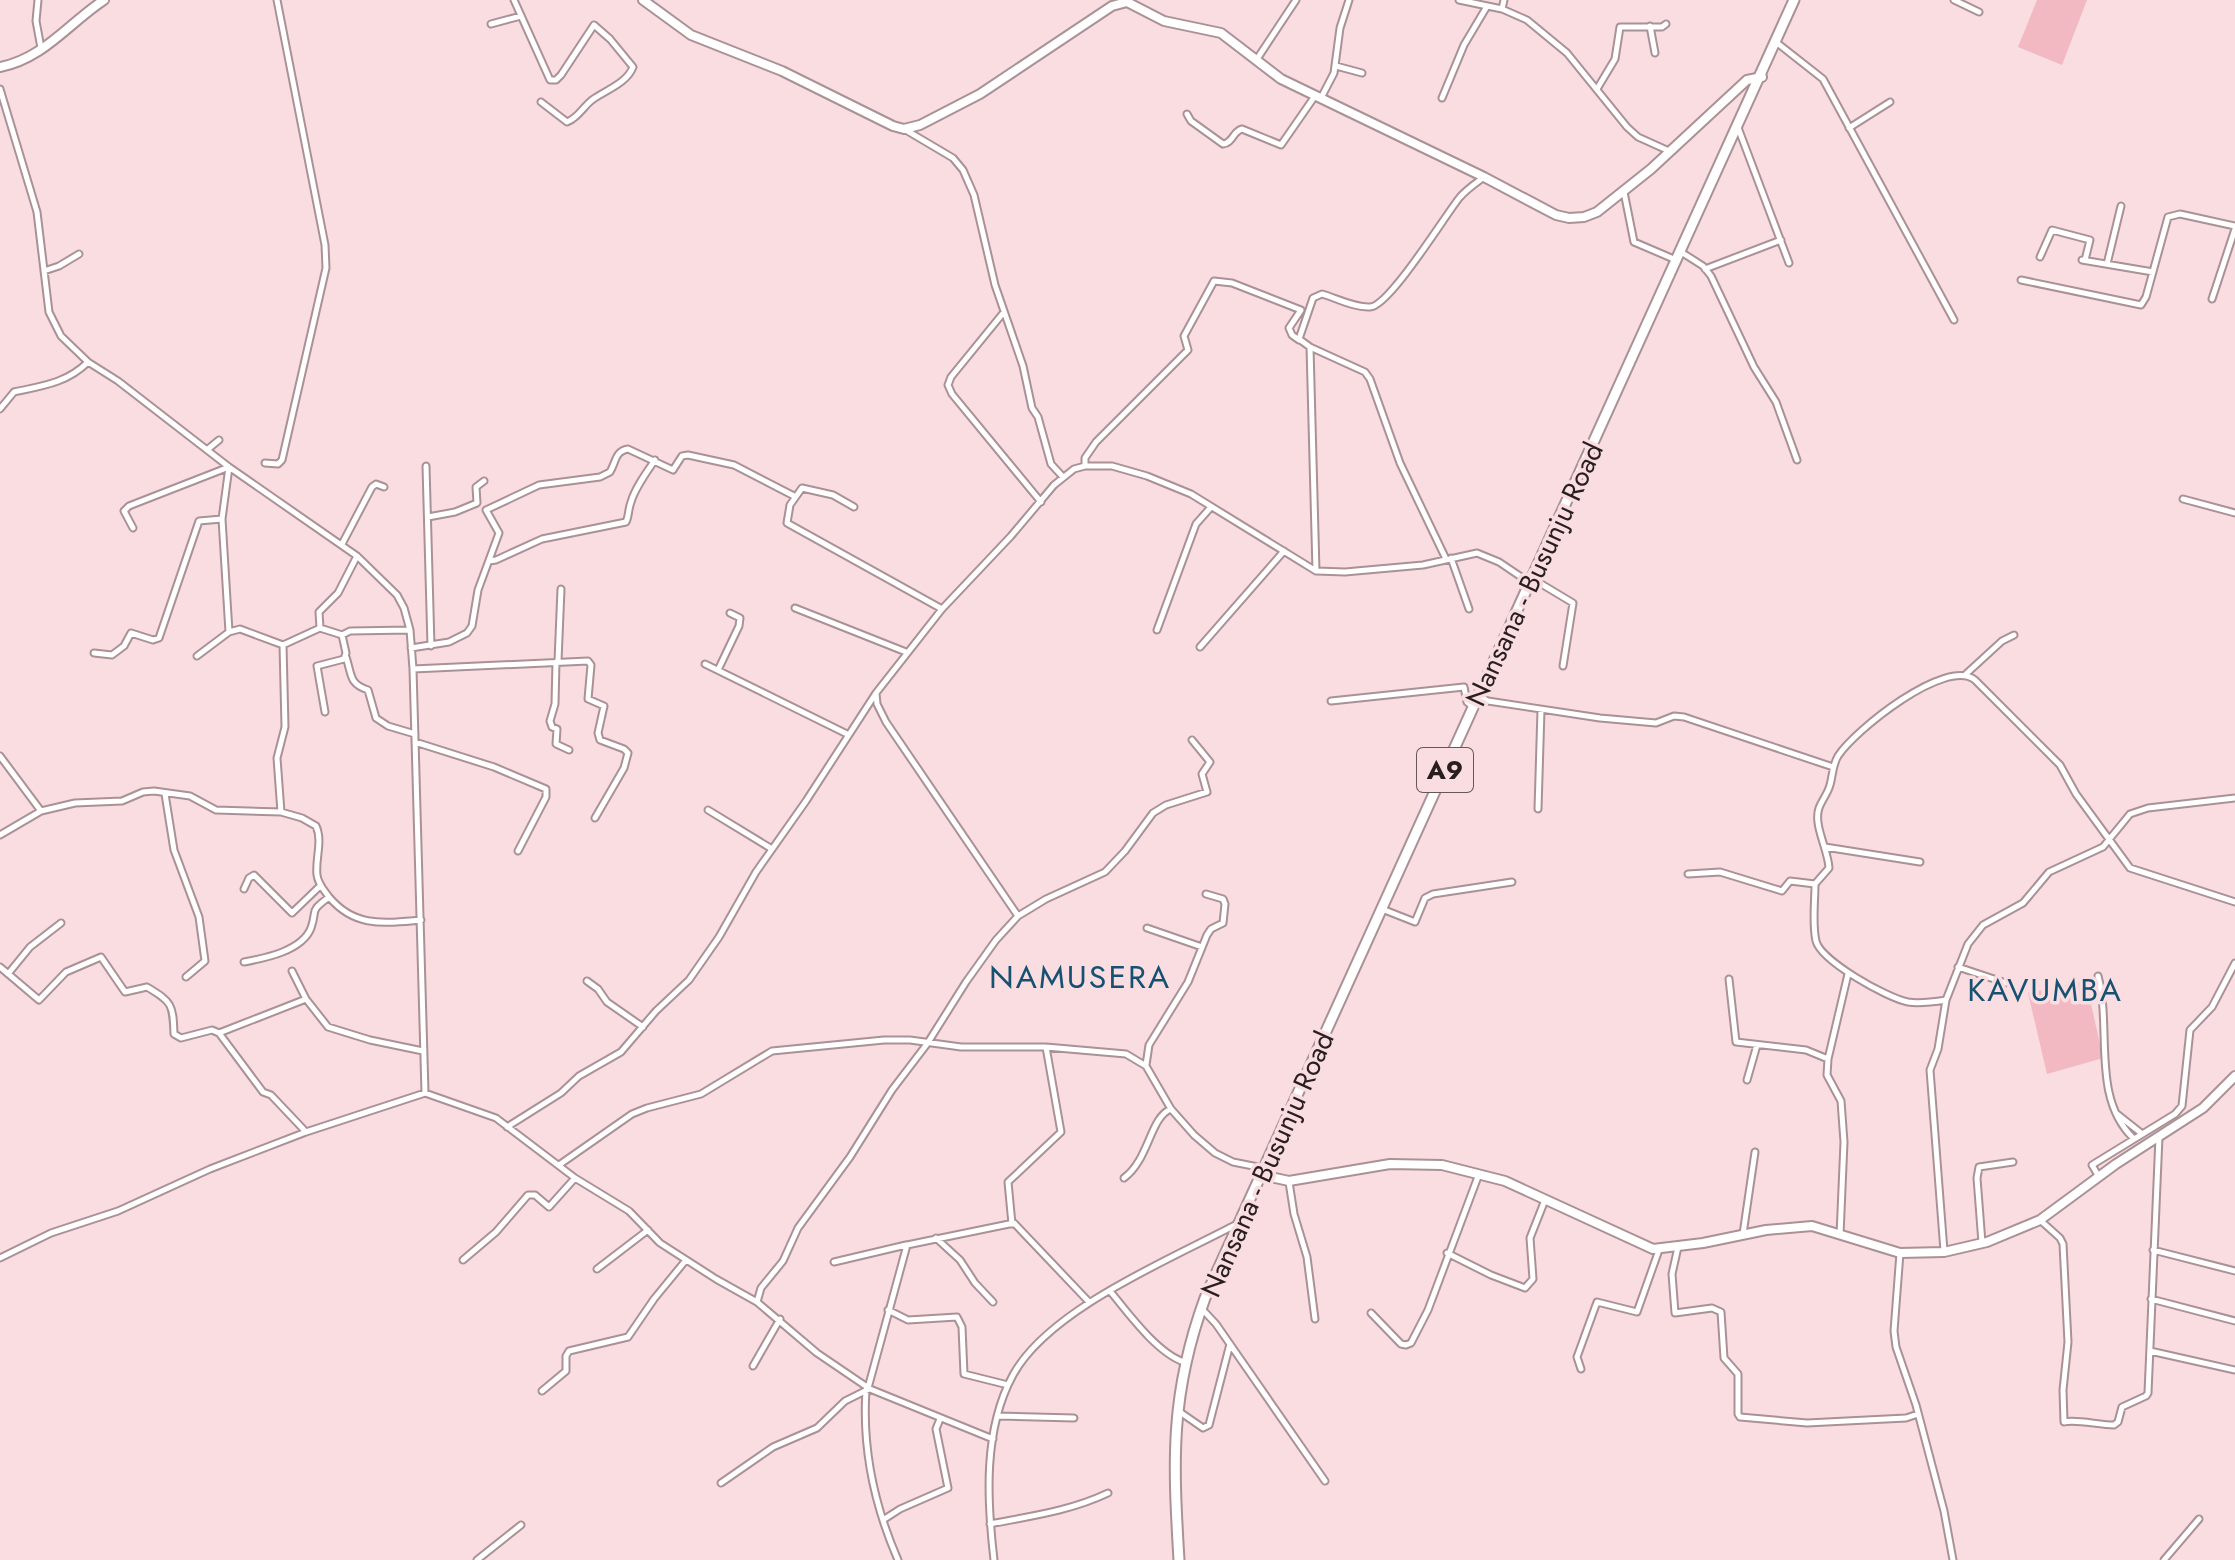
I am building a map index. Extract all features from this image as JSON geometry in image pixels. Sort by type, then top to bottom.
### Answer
[{"type":"main road","name":"Nansana - Busunju Road","points":[[1179,1560],[1174,1454],[1176,1410],[1184,1362],[1201,1309],[1737,125],[1762,77],[1794,0]]},
{"type":"street","points":[[38,0],[36,21],[42,49]]},
{"type":"street","points":[[0,67],[18,62],[42,49],[104,0]]},
{"type":"street","points":[[265,463],[278,464],[282,460],[326,268],[325,245],[277,0]]},
{"type":"street","points":[[514,0],[550,80],[556,80],[561,75],[594,25],[633,67],[605,94],[589,101],[573,120],[567,122],[541,102]]},
{"type":"street","points":[[643,0],[691,35],[782,71],[904,129],[953,158],[963,170],[974,195],[987,254],[1023,366],[1032,408],[1038,417],[1051,464],[1063,477]]},
{"type":"street","points":[[1257,59],[1296,0]]},
{"type":"street","points":[[1187,114],[1191,121],[1223,144],[1242,129],[1281,145],[1318,98],[1336,66],[1336,49],[1349,0]]},
{"type":"street","points":[[1459,0],[1502,9],[1527,20],[1553,40],[1627,127],[1638,137],[1669,151]]},
{"type":"street","points":[[1502,9],[1504,0]]},
{"type":"street","points":[[1954,0],[1979,12]]},
{"type":"street","points":[[904,129],[920,125],[980,94],[1123,2],[1164,21],[1221,33],[1281,79],[1556,215],[1569,218],[1597,212],[1624,192],[1747,80],[1762,77]]},
{"type":"street","points":[[1442,98],[1464,45],[1486,8]]},
{"type":"street","points":[[491,24],[521,16]]},
{"type":"street","points":[[1597,89],[1615,59],[1620,27],[1662,27],[1666,24]]},
{"type":"street","points":[[1650,26],[1655,53]]},
{"type":"street","points":[[1776,42],[1823,79],[1954,320]]},
{"type":"street","points":[[1336,66],[1362,73]]},
{"type":"street","points":[[0,89],[37,212],[52,322],[61,336],[88,362],[229,467],[342,544],[397,595],[410,630],[413,669],[425,1093]]},
{"type":"street","points":[[1849,128],[1890,102]]},
{"type":"street","points":[[1737,125],[1789,263]]},
{"type":"street","points":[[1300,340],[1315,295],[1322,294],[1367,307],[1376,306],[1447,219],[1462,194],[1484,177]]},
{"type":"street","points":[[1624,192],[1634,242],[1678,256],[1705,269],[1754,367],[1776,402],[1797,460]]},
{"type":"street","points":[[2107,264],[2121,206]]},
{"type":"street","points":[[2021,280],[2141,305],[2146,297],[2168,217],[2180,214],[2235,228],[2212,299]]},
{"type":"street","points":[[2040,257],[2052,230],[2090,240],[2084,260],[2153,272]]},
{"type":"street","points":[[1705,269],[1781,240]]},
{"type":"street","points":[[44,271],[79,254]]},
{"type":"street","points":[[1085,466],[1085,458],[1096,442],[1188,350],[1184,336],[1214,281],[1232,283],[1301,310],[1289,328],[1292,335],[1310,347],[1365,372],[1400,463],[1448,558],[1469,609]]},
{"type":"street","points":[[1004,312],[951,377],[948,385],[965,411],[1041,502]]},
{"type":"street","points":[[1310,347],[1316,571]]},
{"type":"street","points":[[0,409],[14,392],[36,389],[67,378],[88,362]]},
{"type":"street","points":[[208,449],[219,440]]},
{"type":"street","points":[[486,510],[539,485],[600,477],[610,472],[617,454],[628,449],[673,470],[682,456],[688,455],[734,465],[794,496]]},
{"type":"street","points":[[489,561],[542,539],[626,522],[643,476],[655,460]]},
{"type":"street","points":[[426,466],[431,646]]},
{"type":"street","points":[[507,1127],[561,1093],[579,1076],[621,1052],[689,980],[847,734],[906,652],[1063,477],[1085,466],[1112,466],[1191,494],[1316,571],[1345,572],[1423,565],[1468,553],[1485,554],[1573,603],[1563,666]]},
{"type":"street","points":[[229,467],[222,519],[229,603],[226,626],[229,632]]},
{"type":"street","points":[[133,528],[124,516],[129,506],[229,467]]},
{"type":"street","points":[[411,648],[461,637],[472,626],[478,590],[499,533],[486,510],[477,503],[476,487],[484,481]]},
{"type":"street","points":[[342,544],[372,487],[376,484],[384,487]]},
{"type":"street","points":[[854,507],[833,495],[802,488],[794,496],[786,517],[787,523],[942,609]]},
{"type":"street","points":[[2183,499],[2235,513]]},
{"type":"street","points":[[428,517],[455,512],[477,503]]},
{"type":"street","points":[[1157,630],[1196,524],[1211,507]]},
{"type":"street","points":[[94,653],[112,655],[124,646],[131,633],[153,640],[159,638],[199,521],[222,519]]},
{"type":"street","points":[[1200,647],[1284,551]]},
{"type":"street","points":[[320,628],[319,612],[338,593],[357,556]]},
{"type":"street","points":[[561,589],[555,704],[550,721],[552,727],[557,729],[556,744],[569,750]]},
{"type":"street","points":[[795,608],[906,652]]},
{"type":"street","points":[[718,670],[739,626],[740,618],[730,613]]},
{"type":"street","points":[[197,656],[229,632],[240,629],[283,645],[320,628],[342,635],[350,631],[410,630]]},
{"type":"street","points":[[342,635],[355,684],[368,690],[376,718],[388,726],[415,734]]},
{"type":"street","points":[[1946,1000],[1910,1003],[1848,974],[1817,945],[1815,884],[1829,868],[1818,812],[1830,786],[1833,767],[1843,749],[1883,713],[1911,694],[1942,679],[1966,674],[2002,641],[2014,635]]},
{"type":"street","points":[[281,812],[277,758],[285,727],[283,645]]},
{"type":"street","points":[[325,712],[317,666],[346,657]]},
{"type":"street","points":[[413,669],[585,660],[591,665],[588,699],[604,706],[598,733],[600,740],[628,753],[624,768],[595,818]]},
{"type":"street","points":[[705,664],[847,734]]},
{"type":"street","points":[[1966,674],[2052,755],[2076,794],[2130,868],[2235,902]]},
{"type":"street","points":[[1331,701],[1464,687],[1467,702],[1473,707]]},
{"type":"street","points":[[876,693],[877,704],[886,722],[1018,916]]},
{"type":"street","points":[[1478,696],[1488,701],[1572,716],[1656,723],[1674,716],[1684,717],[1833,767]]},
{"type":"street","points":[[1538,809],[1541,710]]},
{"type":"street","points":[[757,1302],[761,1288],[783,1261],[798,1228],[850,1157],[892,1090],[927,1044],[996,940],[1018,916],[1046,899],[1105,872],[1153,813],[1166,805],[1207,792],[1202,774],[1209,761],[1192,740]]},
{"type":"street","points":[[415,742],[494,767],[546,789],[546,797],[518,851]]},
{"type":"street","points":[[0,756],[41,811]]},
{"type":"street","points":[[0,835],[41,811],[75,803],[122,801],[143,792],[190,796],[216,810],[281,812],[312,823],[318,830],[317,874],[320,886],[345,911],[362,921],[421,920]]},
{"type":"street","points":[[165,794],[174,850],[199,917],[205,961],[186,977]]},
{"type":"street","points":[[1944,1252],[1930,1070],[1938,1049],[1946,1000],[1968,944],[1983,925],[2023,903],[2049,872],[2103,847],[2124,820],[2137,810],[2235,798]]},
{"type":"street","points":[[708,810],[772,849]]},
{"type":"street","points":[[1825,847],[1920,862]]},
{"type":"street","points":[[1688,874],[1720,872],[1782,891],[1790,881],[1815,884]]},
{"type":"street","points":[[244,889],[254,875],[292,913],[320,886]]},
{"type":"street","points":[[1381,909],[1415,922],[1425,898],[1433,894],[1512,882]]},
{"type":"street","points":[[1146,1066],[1149,1045],[1188,982],[1211,929],[1223,923],[1223,899],[1206,894]]},
{"type":"street","points":[[244,962],[271,957],[294,945],[310,931],[314,909],[329,897]]},
{"type":"street","points":[[8,974],[30,947],[61,923]]},
{"type":"street","points":[[1147,928],[1202,947]]},
{"type":"street","points":[[0,967],[39,1000],[66,972],[101,957],[125,992],[147,987],[167,999],[173,1012],[174,1034],[177,1036],[181,1038],[212,1030],[219,1033],[263,1092],[271,1095],[306,1132]]},
{"type":"street","points":[[2099,1177],[2092,1165],[2175,1114],[2182,1106],[2190,1030],[2212,1007],[2235,963]]},
{"type":"street","points":[[1958,967],[2006,983]]},
{"type":"street","points":[[292,971],[306,999],[328,1027],[423,1051]]},
{"type":"street","points":[[1840,1236],[1844,1142],[1841,1101],[1827,1075],[1848,974]]},
{"type":"street","points":[[2098,976],[2103,994],[2106,1067],[2114,1110],[2122,1127],[2133,1138]]},
{"type":"street","points":[[1729,979],[1734,1040],[1738,1044],[1806,1050],[1828,1059]]},
{"type":"street","points":[[587,981],[613,1007],[643,1027]]},
{"type":"street","points":[[219,1033],[306,999]]},
{"type":"street","points":[[559,1165],[632,1114],[701,1094],[772,1051],[884,1040],[977,1048],[1046,1047],[1126,1054],[1146,1066],[1171,1109],[1215,1153],[1289,1181],[1390,1164],[1442,1165],[1505,1181],[1659,1250],[1766,1230],[1812,1226],[1900,1253],[1944,1252],[1982,1244],[2040,1220],[2203,1108],[2235,1076]]},
{"type":"street","points":[[1747,1080],[1757,1045]]},
{"type":"street","points":[[1012,1224],[1008,1182],[1061,1132],[1046,1047]]},
{"type":"street","points":[[0,1258],[51,1233],[118,1211],[210,1169],[306,1132],[425,1093],[496,1118],[575,1178],[629,1211],[660,1243],[757,1302],[817,1353],[868,1389],[993,1439]]},
{"type":"street","points":[[1124,1178],[1145,1153],[1163,1113],[1171,1109]]},
{"type":"street","points":[[2114,1110],[2141,1133]]},
{"type":"street","points":[[2040,1220],[2063,1244],[2068,1342],[2063,1390],[2064,1422],[2116,1424],[2122,1407],[2146,1396],[2159,1137]]},
{"type":"street","points":[[1743,1235],[1755,1152]]},
{"type":"street","points":[[1982,1244],[1977,1178],[1979,1167],[2013,1162]]},
{"type":"street","points":[[1371,1313],[1401,1344],[1411,1343],[1428,1310],[1479,1173]]},
{"type":"street","points":[[463,1260],[496,1232],[528,1195],[535,1195],[549,1207],[575,1178]]},
{"type":"street","points":[[1289,1181],[1294,1214],[1307,1257],[1315,1319]]},
{"type":"street","points":[[1447,1253],[1525,1288],[1533,1279],[1530,1238],[1546,1199]]},
{"type":"street","points":[[834,1262],[1012,1224],[1017,1225],[1089,1302]]},
{"type":"street","points":[[994,1560],[988,1487],[993,1439],[1008,1385],[1017,1369],[1041,1339],[1089,1302],[1238,1224]]},
{"type":"street","points":[[597,1269],[648,1230]]},
{"type":"street","points":[[936,1238],[960,1260],[975,1283],[993,1302]]},
{"type":"street","points":[[898,1560],[869,1470],[864,1427],[868,1389],[907,1245]]},
{"type":"street","points":[[1678,1247],[1672,1274],[1675,1313],[1712,1308],[1721,1312],[1724,1358],[1738,1374],[1740,1417],[1807,1423],[1906,1418],[1918,1414]]},
{"type":"street","points":[[1581,1369],[1577,1357],[1596,1305],[1602,1301],[1637,1312],[1659,1250]]},
{"type":"street","points":[[2153,1250],[2235,1271]]},
{"type":"street","points":[[1900,1253],[1894,1331],[1896,1347],[1944,1511],[1953,1560]]},
{"type":"street","points":[[542,1391],[566,1371],[569,1351],[628,1337],[686,1260]]},
{"type":"street","points":[[1110,1291],[1136,1323],[1175,1359],[1184,1362]]},
{"type":"street","points":[[2151,1299],[2235,1321]]},
{"type":"street","points":[[1201,1309],[1230,1344],[1325,1481]]},
{"type":"street","points":[[888,1310],[908,1320],[957,1317],[962,1327],[964,1374],[1008,1385]]},
{"type":"street","points":[[753,1366],[780,1319]]},
{"type":"street","points":[[1176,1410],[1185,1413],[1203,1428],[1209,1425],[1230,1344]]},
{"type":"street","points":[[2150,1351],[2235,1370]]},
{"type":"street","points":[[721,1483],[773,1447],[817,1428],[845,1401],[868,1389]]},
{"type":"street","points":[[999,1416],[1074,1418]]},
{"type":"street","points":[[883,1520],[948,1488],[936,1429],[940,1419]]},
{"type":"street","points":[[990,1524],[1061,1511],[1108,1493]]},
{"type":"street","points":[[2164,1560],[2199,1519]]},
{"type":"street","points":[[477,1560],[521,1525]]},
{"type":"shaded area","points":[[2037,0],[2087,0],[2062,65],[2018,47]]},
{"type":"shaded area","points":[[2086,981],[2103,1058],[2047,1074],[2028,993]]},
{"type":"district","name":"NAMUSERA","points":[[1080,977]]},
{"type":"district","name":"KAVUMBA","points":[[2045,990]]}]
